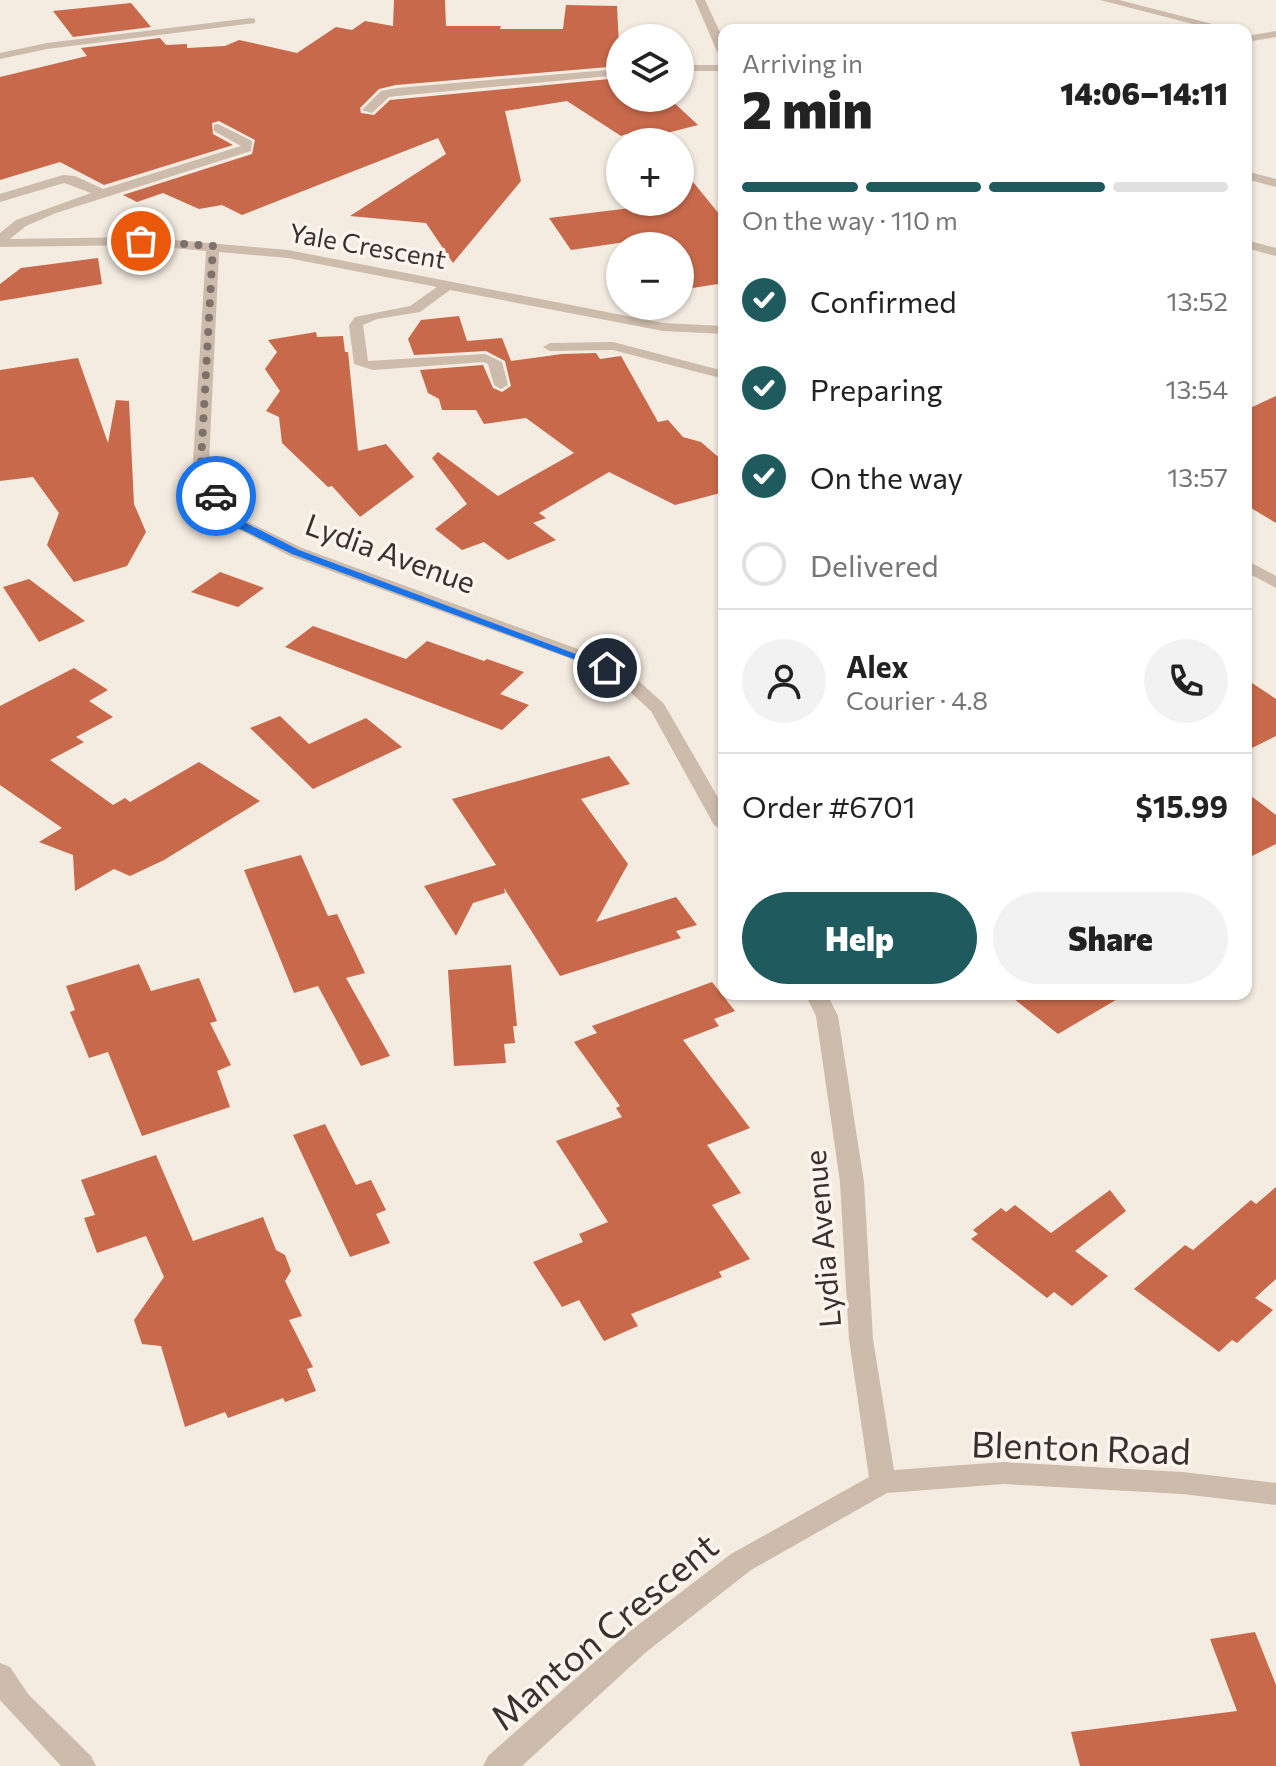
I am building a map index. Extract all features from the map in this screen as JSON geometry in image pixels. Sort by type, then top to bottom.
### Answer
[{"type":"street","points":[[700,0],[718,40]]},
{"type":"street","points":[[1105,0],[1205,24]]},
{"type":"street","points":[[1141,9],[1163,0]]},
{"type":"street","points":[[0,56],[47,46],[251,21]]},
{"type":"street","points":[[1252,37],[1276,34]]},
{"type":"street","points":[[694,68],[718,68]]},
{"type":"street","points":[[368,110],[377,99],[397,92],[606,73]]},
{"type":"street","points":[[0,241],[32,218],[101,193],[247,148],[248,144],[218,128]]},
{"type":"street","points":[[1252,177],[1276,183]]},
{"type":"street","points":[[0,198],[63,179],[71,179],[101,193]]},
{"type":"street","name":"Yale Crescent","points":[[0,241],[141,241],[288,254],[663,327],[718,333]]},
{"type":"street","name":"Lydia Avenue","points":[[213,246],[201,462],[216,497],[236,522],[296,552],[591,660],[623,676],[658,708],[718,814]]},
{"type":"street","points":[[1252,246],[1276,252]]},
{"type":"street","points":[[448,284],[428,306],[360,320],[356,325],[361,364],[373,366],[485,358],[495,362],[501,385]]},
{"type":"street","points":[[550,347],[613,346],[718,373]]},
{"type":"street","points":[[1252,569],[1276,583]]},
{"type":"street","name":"Lydia Avenue","points":[[819,1000],[827,1016],[852,1182],[861,1339],[883,1482]]},
{"type":"street","name":"Blenton Road","points":[[883,1482],[1004,1473],[1182,1483],[1276,1494]]},
{"type":"street","name":"Manton Crescent","points":[[498,1766],[635,1644],[741,1562],[883,1482]]},
{"type":"street","points":[[0,1676],[18,1703],[81,1766]]},
{"type":"building","points":[[394,0],[445,0],[446,26],[563,29],[566,5],[617,6],[618,24],[606,24],[606,67],[396,85],[379,89],[360,108],[361,113],[374,115],[390,100],[606,79],[606,112],[684,112],[698,125],[686,128],[609,128],[567,101],[505,111],[521,181],[453,263],[426,223],[350,216],[446,154],[438,138],[242,215],[222,205],[199,209],[163,193],[137,202],[123,195],[252,154],[255,140],[219,121],[212,123],[213,134],[233,145],[104,185],[60,162],[0,180],[0,77],[87,56],[81,48],[160,38],[166,45],[187,44],[187,48],[225,46],[239,40],[297,53],[336,27],[352,30],[365,21],[393,26]]},
{"type":"building","points":[[131,3],[151,27],[73,37],[53,11]]},
{"type":"building","points":[[694,183],[718,213],[718,284],[694,288],[694,232],[606,232],[606,245],[571,250],[549,218],[606,211],[606,216],[694,216]]},
{"type":"building","points":[[98,258],[102,284],[0,301],[0,284],[21,268]]},
{"type":"building","points":[[459,316],[467,341],[502,338],[511,361],[562,354],[596,353],[600,359],[621,356],[658,422],[668,420],[683,437],[701,442],[718,457],[718,494],[675,505],[609,472],[539,513],[546,518],[533,523],[556,540],[508,560],[484,542],[462,550],[435,529],[467,504],[432,458],[438,452],[498,496],[574,453],[526,418],[484,424],[476,410],[442,410],[439,399],[428,393],[420,370],[483,365],[493,388],[502,392],[511,386],[505,361],[486,351],[414,355],[408,339],[421,320]]},
{"type":"building","points":[[316,332],[317,337],[343,336],[345,352],[348,352],[358,451],[386,444],[414,477],[360,517],[332,486],[328,487],[282,443],[279,417],[266,411],[280,391],[265,369],[277,352],[268,340]]},
{"type":"building","points":[[78,358],[108,443],[116,400],[129,401],[134,504],[146,532],[127,566],[74,582],[47,545],[59,513],[33,477],[0,481],[0,370]]},
{"type":"building","points":[[1276,396],[1276,523],[1252,509],[1252,407]]},
{"type":"building","points":[[220,572],[264,588],[238,607],[191,592]]},
{"type":"building","points":[[29,579],[85,621],[39,642],[3,587]]},
{"type":"building","points":[[313,626],[406,659],[427,641],[524,672],[500,694],[529,705],[502,730],[285,647]]},
{"type":"building","points":[[74,668],[108,690],[89,701],[113,717],[76,737],[84,742],[50,760],[113,805],[125,798],[130,802],[199,762],[260,801],[164,860],[130,876],[114,869],[75,891],[73,855],[39,842],[62,828],[0,785],[0,706]]},
{"type":"building","points":[[1252,683],[1276,699],[1276,736],[1252,748]]},
{"type":"building","points":[[280,716],[309,744],[366,718],[402,747],[313,789],[250,728]]},
{"type":"building","points":[[609,756],[630,784],[581,799],[628,864],[596,922],[676,897],[697,925],[676,931],[681,938],[560,976],[504,888],[505,893],[473,903],[456,936],[424,886],[496,865],[452,799]]},
{"type":"building","points":[[1252,797],[1276,815],[1276,844],[1252,856]]},
{"type":"building","points":[[301,855],[328,916],[337,914],[365,973],[346,978],[390,1056],[361,1066],[318,986],[294,993],[244,870]]},
{"type":"building","points":[[139,964],[151,991],[199,978],[217,1021],[210,1023],[231,1065],[217,1071],[230,1107],[142,1136],[108,1052],[89,1058],[70,1012],[75,1010],[66,986]]},
{"type":"building","points":[[511,965],[517,1026],[513,1026],[515,1043],[504,1044],[506,1063],[454,1066],[448,970]]},
{"type":"building","points":[[712,982],[718,990],[718,1000],[726,1000],[735,1011],[714,1019],[719,1026],[683,1040],[750,1128],[707,1145],[741,1193],[712,1205],[750,1259],[719,1272],[722,1277],[631,1314],[638,1326],[604,1341],[579,1300],[562,1307],[533,1262],[583,1242],[579,1234],[608,1222],[556,1141],[622,1117],[616,1108],[620,1106],[574,1042],[597,1033],[592,1026]]},
{"type":"building","points":[[1016,1000],[1116,1000],[1058,1034]]},
{"type":"building","points":[[325,1124],[356,1185],[371,1180],[386,1210],[376,1214],[390,1243],[350,1257],[293,1135]]},
{"type":"building","points":[[156,1155],[193,1241],[263,1217],[276,1250],[285,1255],[291,1271],[285,1281],[302,1316],[289,1320],[313,1367],[307,1369],[316,1391],[285,1402],[283,1398],[228,1418],[225,1412],[185,1427],[161,1346],[142,1344],[134,1320],[164,1277],[146,1236],[97,1253],[84,1218],[95,1215],[81,1180]]},
{"type":"building","points":[[1276,1187],[1276,1279],[1255,1298],[1273,1310],[1237,1343],[1232,1340],[1219,1352],[1134,1289],[1185,1245],[1193,1250],[1251,1200],[1256,1204]]},
{"type":"building","points":[[1110,1190],[1126,1211],[1075,1251],[1108,1276],[1072,1306],[1054,1292],[1047,1298],[971,1239],[978,1234],[973,1230],[1001,1208],[1006,1212],[1015,1205],[1051,1233]]},
{"type":"building","points":[[1255,1632],[1276,1685],[1276,1766],[1080,1766],[1071,1732],[1237,1711],[1210,1639]]},
{"type":"way so far","points":[[141,241],[213,246],[201,462],[216,496]]},
{"type":"route","points":[[216,496],[236,522],[296,552],[607,668]]}]
